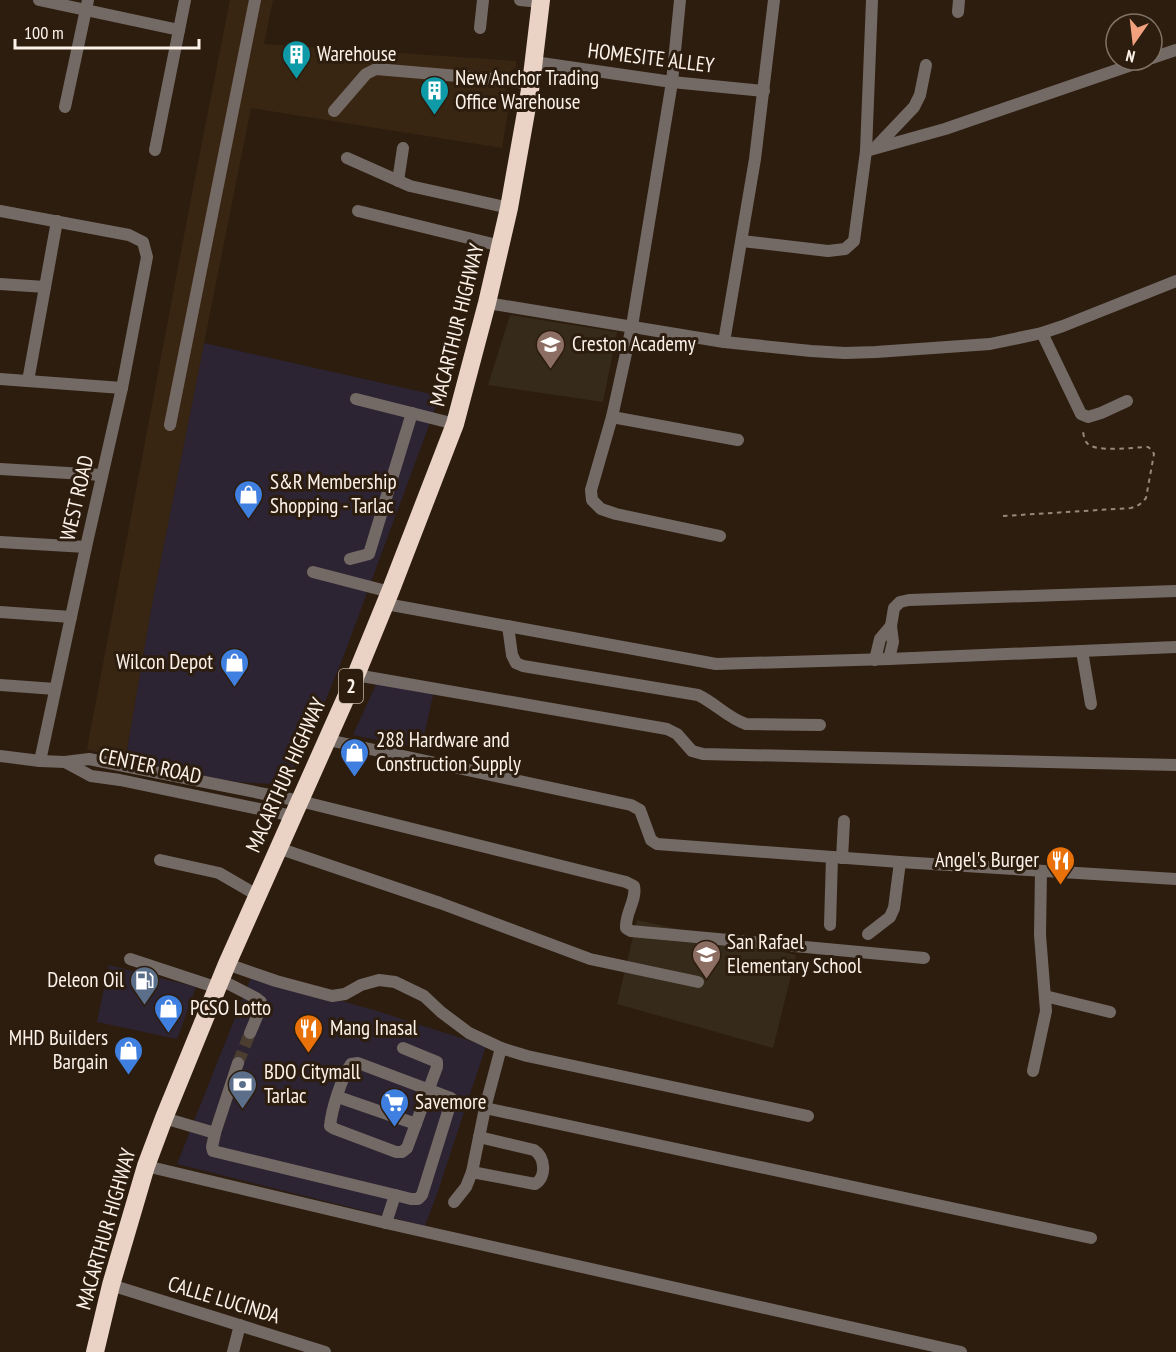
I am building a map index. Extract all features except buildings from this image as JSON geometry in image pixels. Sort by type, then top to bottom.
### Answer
[{"type":"highway","name":"MACARTHUR HIGHWAY","points":[[95,1352],[111,1285],[146,1166],[164,1118],[257,895],[356,675],[455,424],[501,246],[531,84],[541,1]]},
{"type":"street","points":[[39,0],[87,5],[179,30]]},
{"type":"street","points":[[155,150],[185,0]]},
{"type":"street","points":[[170,425],[255,0]]},
{"type":"street","points":[[480,28],[483,0]]},
{"type":"street","points":[[520,0],[541,1]]},
{"type":"street","points":[[680,0],[672,82],[632,326],[612,417],[591,490],[592,500],[601,509],[720,536]]},
{"type":"street","points":[[724,342],[742,241],[764,91],[774,0]]},
{"type":"street","points":[[742,241],[828,250],[844,249],[854,242],[871,150],[872,0]]},
{"type":"street","points":[[65,107],[87,5]]},
{"type":"street","name":"HOMESITE ALLEY","points":[[534,62],[672,82],[764,91]]},
{"type":"street","points":[[871,150],[914,107],[920,95],[926,65]]},
{"type":"street","points":[[334,111],[366,74],[376,69],[531,84]]},
{"type":"street","points":[[871,150],[945,129],[1111,72]]},
{"type":"street","points":[[398,181],[403,148]]},
{"type":"street","points":[[347,158],[410,186],[508,208]]},
{"type":"street","points":[[0,211],[57,221],[28,381]]},
{"type":"street","points":[[358,211],[501,246]]},
{"type":"street","name":"WEST ROAD","points":[[40,761],[122,388],[147,257],[143,242],[129,235],[57,221]]},
{"type":"street","points":[[488,303],[724,342],[845,353],[990,344],[1042,333],[1176,281]]},
{"type":"street","points":[[0,284],[45,287]]},
{"type":"street","points":[[1042,333],[1081,414],[1088,417],[1127,401]]},
{"type":"street","points":[[0,379],[122,388]]},
{"type":"street","points":[[356,399],[455,424]]},
{"type":"street","points":[[350,559],[369,554],[412,413]]},
{"type":"street","points":[[612,417],[738,440]]},
{"type":"street","points":[[0,469],[102,475]]},
{"type":"street","points":[[0,542],[86,547]]},
{"type":"street","points":[[313,572],[388,598],[508,626],[706,663],[875,660],[1176,647]]},
{"type":"street","points":[[889,659],[893,642],[891,626],[894,608],[900,602],[1176,591]]},
{"type":"street","points":[[0,612],[71,617]]},
{"type":"street","points":[[508,626],[512,655],[516,663],[524,666],[698,695],[709,700],[735,720],[746,724],[820,725]]},
{"type":"street","points":[[875,660],[880,639],[891,626]]},
{"type":"street","points":[[1082,651],[1091,704]]},
{"type":"street","points":[[356,675],[667,729],[677,734],[692,751],[703,754],[1176,765]]},
{"type":"street","points":[[0,685],[55,689]]},
{"type":"street","points":[[328,740],[631,805],[640,810],[651,840],[657,844],[837,858],[1176,879]]},
{"type":"street","name":"CENTER ROAD","points":[[0,756],[65,762],[91,776],[296,809],[626,882],[634,886],[636,893],[625,921],[626,928],[631,932],[924,958]]},
{"type":"street","points":[[830,925],[837,858],[844,821]]},
{"type":"street","points":[[278,848],[440,903],[590,959],[698,982]]},
{"type":"street","points":[[160,860],[219,873],[257,895]]},
{"type":"street","points":[[868,934],[890,917],[894,908],[900,862]]},
{"type":"street","points":[[1033,1071],[1046,1011],[1040,935],[1041,870]]},
{"type":"street","points":[[130,959],[222,977],[276,981],[332,996],[345,994],[361,985],[379,980],[395,982],[424,996],[469,1033],[501,1048],[528,1056],[808,1116]]},
{"type":"street","points":[[222,977],[261,1002],[250,1033]]},
{"type":"street","points":[[1046,996],[1110,1012]]},
{"type":"street","points":[[238,1063],[215,1133],[213,1151],[418,1199],[423,1191],[451,1098],[429,1089],[358,1063],[351,1064],[347,1070],[330,1126],[396,1152],[402,1152],[407,1148],[429,1089],[437,1067],[437,1062],[403,1048]]},
{"type":"street","points":[[454,1202],[466,1186],[472,1172],[485,1108],[501,1048]]},
{"type":"street","points":[[338,1097],[416,1124]]},
{"type":"street","points":[[485,1108],[1091,1238]]},
{"type":"street","points":[[164,1118],[215,1133]]},
{"type":"street","points":[[472,1172],[535,1184],[543,1175],[542,1158],[534,1150],[479,1137]]},
{"type":"street","points":[[146,1166],[386,1223],[960,1352]]},
{"type":"street","points":[[386,1223],[394,1195]]},
{"type":"street","name":"CALLE LUCINDA","points":[[111,1285],[325,1352]]},
{"type":"street","points":[[233,1352],[240,1325]]},
{"type":"path","points":[[1003,516],[1131,508],[1142,504],[1146,498],[1154,454],[1152,450],[1148,447],[1101,449],[1092,447],[1086,443],[1077,404]]},
{"type":"shaded area","points":[[230,0],[273,0],[264,44],[516,61],[516,68],[506,74],[504,86],[510,99],[502,148],[251,108],[151,609],[125,761],[87,749]]},
{"type":"shaded area","name":"Creston Academy","points":[[510,315],[617,332],[603,402],[488,385]]},
{"type":"shaded area","points":[[204,343],[440,396],[319,716],[288,779],[273,784],[239,782],[125,761],[151,609]]},
{"type":"shaded area","points":[[378,680],[434,691],[421,749],[353,735]]},
{"type":"shaded area","name":"San Rafael Elementary School","points":[[637,920],[796,955],[773,1048],[617,1004]]},
{"type":"shaded area","name":"Deleon Oil","points":[[109,965],[196,987],[177,1039],[97,1022]]},
{"type":"shaded area","points":[[252,975],[377,1011],[486,1046],[425,1226],[177,1164]]},
{"type":"tunnel","points":[[238,1063],[250,1033]]},
{"type":"place","name":"Warehouse","points":[[296,80]]},
{"type":"place","name":"New Anchor Trading Office Warehouse","points":[[434,116]]},
{"type":"place","name":"Creston Academy","points":[[551,370]]},
{"type":"place","name":"S&R Membership Shopping - Tarlac","points":[[249,520]]},
{"type":"place","name":"Wilcon Depot","points":[[234,688]]},
{"type":"place","name":"288 Hardware and Construction Supply","points":[[355,778]]},
{"type":"place","name":"Angel's Burger","points":[[1060,886]]},
{"type":"place","name":"San Rafael Elementary School","points":[[706,980]]},
{"type":"place","name":"Deleon Oil","points":[[145,1006]]},
{"type":"place","name":"PCSO Lotto","points":[[169,1034]]},
{"type":"place","name":"Mang Inasal","points":[[309,1054]]},
{"type":"place","name":"MHD Builders Bargain","points":[[129,1076]]},
{"type":"place","name":"BDO Citymall Tarlac","points":[[243,1110]]},
{"type":"place","name":"Savemore","points":[[394,1128]]}]
